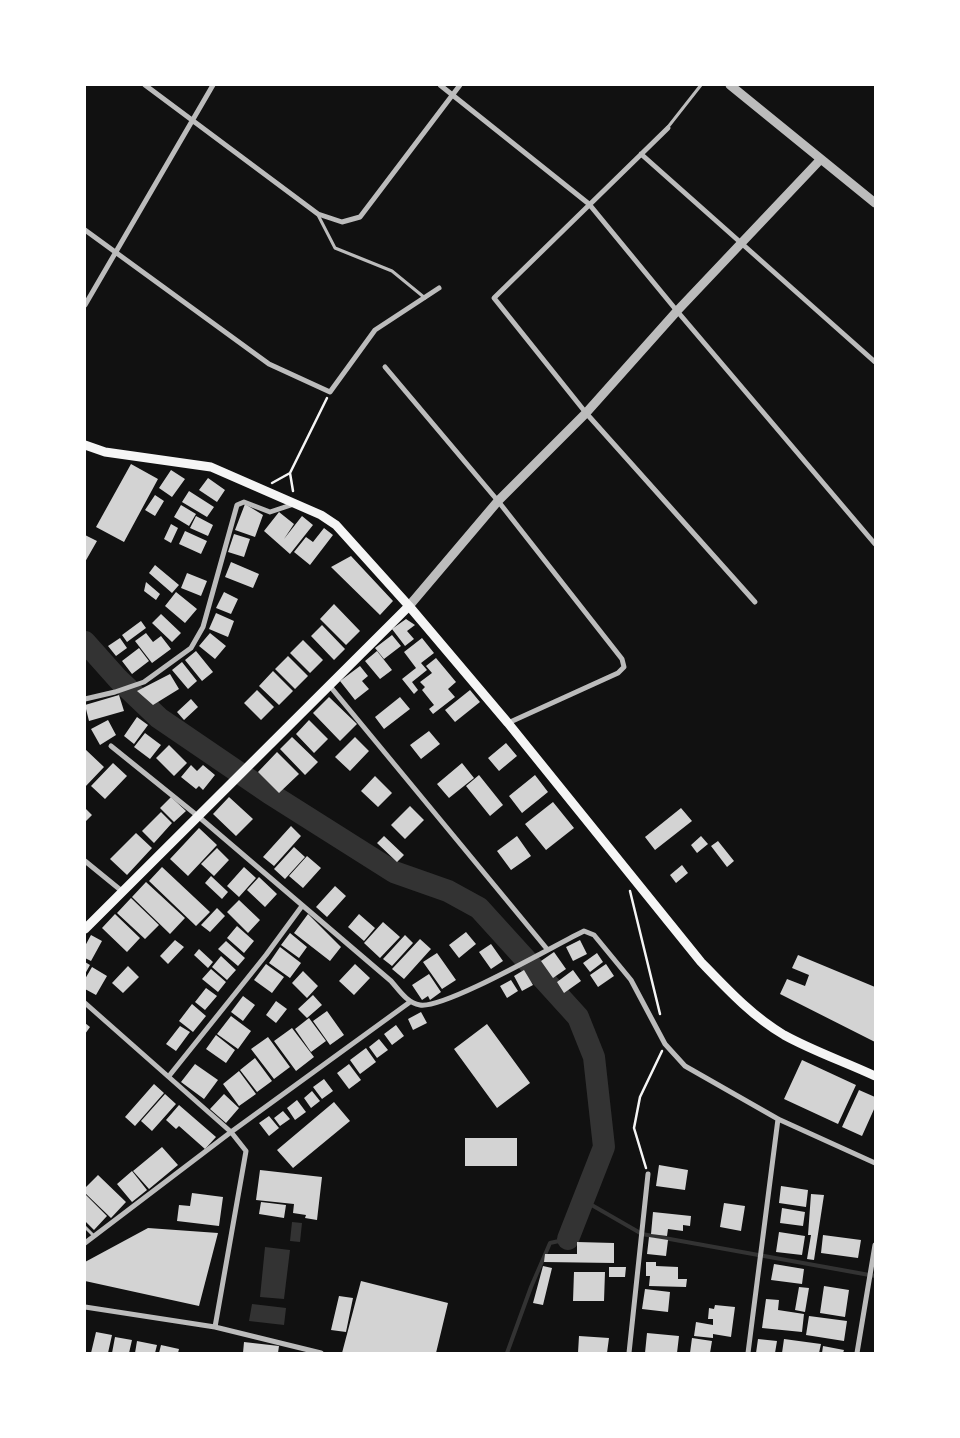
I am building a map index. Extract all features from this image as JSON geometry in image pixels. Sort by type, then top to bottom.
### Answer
[{"type":"main road","points":[[85,445],[105,452],[211,468],[321,515],[336,526],[409,606],[508,723],[702,962],[731,994],[758,1017],[785,1035],[875,1076]]},
{"type":"main road","points":[[85,929],[409,606]]},
{"type":"street","points":[[144,85],[318,214],[342,222],[360,217],[460,85]]},
{"type":"street","points":[[85,305],[213,85]]},
{"type":"street","points":[[440,85],[590,204],[677,311],[875,544]]},
{"type":"street","points":[[730,85],[875,203]]},
{"type":"street","points":[[668,128],[494,298],[586,413],[755,602]]},
{"type":"street","points":[[641,154],[875,362]]},
{"type":"street","points":[[409,606],[498,501],[586,413],[677,311],[820,160]]},
{"type":"street","points":[[85,230],[115,254],[269,364],[330,392],[368,337],[375,330],[439,288]]},
{"type":"street","points":[[385,367],[498,501],[622,659],[624,667],[618,672],[508,723]]},
{"type":"street","points":[[85,699],[115,692],[144,682],[191,648],[203,627],[237,505],[244,502],[270,512],[295,504]]},
{"type":"street","points":[[329,685],[547,949]]},
{"type":"street","points":[[111,746],[199,817],[391,981],[410,1002],[420,1005],[436,1004],[518,966],[584,931],[594,935],[631,980],[666,1044],[685,1066],[778,1119],[875,1163]]},
{"type":"street","points":[[85,861],[123,893]]},
{"type":"street","points":[[169,1076],[266,955],[302,906]]},
{"type":"street","points":[[85,1243],[93,1235],[231,1132],[410,1002]]},
{"type":"street","points":[[85,1003],[231,1132],[246,1150],[215,1327]]},
{"type":"street","points":[[748,1353],[778,1119]]},
{"type":"street","points":[[629,1353],[648,1174]]},
{"type":"street","points":[[857,1353],[875,1245]]},
{"type":"street","points":[[85,1307],[215,1327],[321,1353]]},
{"type":"lane","points":[[668,128],[701,85]]},
{"type":"lane","points":[[318,214],[335,248],[392,270],[425,298]]},
{"type":"lane","points":[[85,1226],[93,1235]]},
{"type":"path","points":[[262,489],[290,473],[330,392]]},
{"type":"path","points":[[290,473],[295,504]]},
{"type":"shaded area","points":[[292,1222],[302,1223],[300,1242],[290,1241]]},
{"type":"shaded area","points":[[265,1247],[290,1250],[284,1299],[260,1297]]},
{"type":"shaded area","points":[[252,1304],[286,1308],[284,1325],[249,1321]]},
{"type":"building","points":[[131,464],[158,479],[124,542],[96,527]]},
{"type":"building","points":[[171,470],[185,479],[172,497],[159,488]]},
{"type":"building","points":[[208,478],[225,490],[217,502],[199,490]]},
{"type":"building","points":[[189,491],[214,507],[207,517],[182,502]]},
{"type":"building","points":[[155,495],[164,501],[155,516],[145,510]]},
{"type":"building","points":[[245,504],[263,515],[255,537],[235,530]]},
{"type":"building","points":[[181,505],[196,514],[189,526],[174,517]]},
{"type":"building","points":[[279,512],[294,524],[284,539],[302,516],[313,525],[290,554],[264,531]]},
{"type":"building","points":[[196,516],[213,525],[208,536],[190,528]]},
{"type":"building","points":[[171,524],[178,528],[171,543],[164,539]]},
{"type":"building","points":[[324,528],[333,535],[310,565],[294,552],[306,537],[313,542]]},
{"type":"building","points":[[185,531],[207,541],[201,554],[179,544]]},
{"type":"building","points":[[234,534],[250,539],[244,557],[228,552]]},
{"type":"building","points":[[85,535],[97,541],[85,562]]},
{"type":"building","points":[[351,556],[393,601],[380,615],[331,567]]},
{"type":"building","points":[[231,562],[259,574],[253,588],[225,577]]},
{"type":"building","points":[[155,565],[179,585],[172,593],[149,573]]},
{"type":"building","points":[[187,573],[207,581],[201,596],[181,588]]},
{"type":"building","points":[[146,582],[160,594],[156,600],[144,591]]},
{"type":"building","points":[[176,592],[197,609],[185,623],[165,606]]},
{"type":"building","points":[[224,592],[238,599],[231,614],[216,608]]},
{"type":"building","points":[[334,604],[360,631],[346,645],[320,619]]},
{"type":"building","points":[[216,613],[234,621],[228,637],[209,629]]},
{"type":"building","points":[[161,614],[181,633],[172,642],[152,623]]},
{"type":"building","points":[[406,619],[415,625],[407,631],[414,639],[405,646],[392,629]]},
{"type":"building","points":[[141,621],[146,628],[127,642],[122,635]]},
{"type":"building","points":[[322,625],[345,649],[334,660],[311,636]]},
{"type":"building","points":[[146,633],[153,642],[161,636],[171,649],[152,663],[135,641]]},
{"type":"building","points":[[210,633],[226,646],[215,659],[199,646]]},
{"type":"building","points":[[392,635],[401,646],[384,659],[375,648]]},
{"type":"building","points":[[120,638],[127,648],[116,656],[108,646]]},
{"type":"building","points":[[422,638],[434,653],[421,663],[427,670],[412,682],[418,690],[414,694],[402,679],[416,668],[404,652]]},
{"type":"building","points":[[303,640],[323,660],[310,673],[290,653]]},
{"type":"building","points":[[139,648],[149,661],[132,674],[122,661]]},
{"type":"building","points":[[196,651],[213,672],[202,681],[185,660]]},
{"type":"building","points":[[377,651],[392,670],[380,679],[365,661]]},
{"type":"building","points":[[288,656],[308,676],[295,689],[275,669]]},
{"type":"building","points":[[436,658],[456,682],[448,689],[455,697],[433,714],[429,709],[434,705],[422,690],[425,687],[420,682],[432,673],[426,666]]},
{"type":"building","points":[[182,662],[197,681],[188,689],[172,670]]},
{"type":"building","points":[[360,666],[368,676],[362,681],[369,689],[355,700],[340,681]]},
{"type":"building","points":[[273,671],[293,691],[279,705],[259,686]]},
{"type":"building","points":[[170,674],[179,689],[153,705],[137,691]]},
{"type":"building","points":[[257,690],[274,707],[261,720],[244,703]]},
{"type":"building","points":[[470,690],[480,702],[455,722],[445,710]]},
{"type":"building","points":[[119,695],[124,711],[89,721],[85,705]]},
{"type":"building","points":[[329,697],[357,724],[340,741],[313,713]]},
{"type":"building","points":[[400,697],[410,709],[384,729],[375,717]]},
{"type":"building","points":[[191,699],[198,707],[184,720],[177,712]]},
{"type":"building","points":[[137,717],[148,725],[134,744],[124,736]]},
{"type":"building","points":[[108,720],[116,735],[100,745],[91,729]]},
{"type":"building","points":[[309,720],[328,739],[314,753],[296,734]]},
{"type":"building","points":[[429,731],[440,744],[421,759],[410,745]]},
{"type":"building","points":[[145,733],[161,745],[150,759],[134,747]]},
{"type":"building","points":[[292,737],[318,762],[305,775],[280,749]]},
{"type":"building","points":[[355,737],[369,751],[350,771],[335,757]]},
{"type":"building","points":[[506,743],[517,756],[499,771],[488,758]]},
{"type":"building","points":[[169,745],[187,763],[174,776],[156,758]]},
{"type":"building","points":[[85,749],[104,767],[85,787]]},
{"type":"building","points":[[277,752],[299,774],[279,793],[258,772]]},
{"type":"building","points":[[113,763],[127,776],[105,799],[91,786]]},
{"type":"building","points":[[462,763],[474,778],[449,798],[437,784]]},
{"type":"building","points":[[191,765],[197,771],[203,765],[215,775],[203,790],[199,786],[196,789],[181,777]]},
{"type":"building","points":[[479,775],[503,805],[490,816],[466,786]]},
{"type":"building","points":[[535,775],[548,792],[522,813],[509,796]]},
{"type":"building","points":[[375,776],[392,793],[378,807],[361,791]]},
{"type":"building","points":[[171,797],[186,811],[174,822],[160,808]]},
{"type":"building","points":[[229,797],[253,819],[236,836],[213,814]]},
{"type":"building","points":[[553,802],[574,828],[546,850],[525,824]]},
{"type":"building","points":[[410,806],[424,820],[405,839],[391,825]]},
{"type":"building","points":[[85,808],[92,815],[85,822]]},
{"type":"building","points":[[681,808],[692,821],[655,850],[645,837]]},
{"type":"building","points":[[161,812],[172,823],[154,843],[142,831]]},
{"type":"building","points":[[291,826],[301,836],[274,866],[263,857]]},
{"type":"building","points":[[199,828],[217,845],[188,876],[170,859]]},
{"type":"building","points":[[136,833],[152,848],[127,875],[110,859]]},
{"type":"building","points":[[384,836],[404,855],[397,862],[377,843]]},
{"type":"building","points":[[517,836],[531,856],[511,870],[497,851]]},
{"type":"building","points":[[701,836],[708,844],[697,853],[691,845]]},
{"type":"building","points":[[718,841],[734,861],[727,867],[711,846]]},
{"type":"building","points":[[294,847],[305,857],[285,879],[274,869]]},
{"type":"building","points":[[217,848],[229,860],[214,876],[201,864]]},
{"type":"building","points":[[307,856],[321,868],[303,888],[289,876]]},
{"type":"building","points":[[682,865],[688,873],[676,883],[670,875]]},
{"type":"building","points":[[162,867],[210,912],[196,926],[149,881]]},
{"type":"building","points":[[244,867],[256,878],[239,897],[227,886]]},
{"type":"building","points":[[211,876],[228,892],[222,899],[205,883]]},
{"type":"building","points":[[259,877],[277,894],[265,907],[247,890]]},
{"type":"building","points":[[146,882],[185,918],[170,934],[132,897]]},
{"type":"building","points":[[335,886],[346,896],[327,917],[316,907]]},
{"type":"building","points":[[131,898],[159,925],[145,939],[117,913]]},
{"type":"building","points":[[239,900],[260,920],[248,933],[227,912]]},
{"type":"building","points":[[217,908],[225,916],[210,932],[201,925]]},
{"type":"building","points":[[115,914],[140,938],[127,952],[102,928]]},
{"type":"building","points":[[308,914],[341,947],[330,961],[294,933]]},
{"type":"building","points":[[359,914],[375,928],[364,941],[348,927]]},
{"type":"building","points":[[383,922],[400,937],[380,958],[364,943]]},
{"type":"building","points":[[237,926],[254,941],[244,953],[227,938]]},
{"type":"building","points":[[466,932],[476,944],[459,958],[449,945]]},
{"type":"building","points":[[290,933],[307,947],[299,958],[281,945]]},
{"type":"building","points":[[91,935],[102,941],[91,961],[85,958],[85,946]]},
{"type":"building","points":[[405,935],[413,943],[392,966],[383,959]]},
{"type":"building","points":[[420,939],[431,949],[404,979],[392,969]]},
{"type":"building","points":[[175,940],[184,947],[168,964],[160,956]]},
{"type":"building","points":[[580,940],[587,954],[573,961],[566,947]]},
{"type":"building","points":[[226,941],[245,958],[238,966],[218,949]]},
{"type":"building","points":[[491,944],[503,961],[491,969],[479,952]]},
{"type":"building","points":[[280,947],[301,963],[290,978],[269,963]]},
{"type":"building","points":[[199,949],[213,962],[208,968],[194,955]]},
{"type":"building","points":[[554,952],[566,969],[553,978],[541,961]]},
{"type":"building","points":[[437,953],[456,980],[442,989],[423,962]]},
{"type":"building","points":[[597,953],[603,962],[590,972],[583,963]]},
{"type":"building","points":[[798,955],[875,987],[875,1042],[780,994],[787,979],[805,986],[809,975],[792,968]]},
{"type":"building","points":[[221,956],[236,970],[227,980],[212,967]]},
{"type":"building","points":[[85,962],[90,965],[85,974]]},
{"type":"building","points":[[266,964],[284,977],[272,993],[254,980]]},
{"type":"building","points":[[355,964],[370,978],[354,995],[339,981]]},
{"type":"building","points":[[606,964],[614,976],[598,987],[590,975]]},
{"type":"building","points":[[128,966],[139,977],[123,993],[112,983]]},
{"type":"building","points":[[92,967],[107,976],[96,995],[85,989],[85,979]]},
{"type":"building","points":[[211,969],[226,982],[218,992],[202,979]]},
{"type":"building","points":[[524,970],[533,985],[522,991],[514,976]]},
{"type":"building","points":[[573,970],[581,981],[564,993],[557,982]]},
{"type":"building","points":[[303,971],[318,986],[307,998],[292,983]]},
{"type":"building","points":[[429,974],[441,992],[430,1000],[428,996],[422,1000],[412,985]]},
{"type":"building","points":[[511,980],[518,991],[507,998],[500,986]]},
{"type":"building","points":[[206,988],[217,996],[205,1010],[195,1002]]},
{"type":"building","points":[[313,995],[322,1005],[307,1018],[298,1009]]},
{"type":"building","points":[[243,996],[255,1005],[243,1021],[231,1012]]},
{"type":"building","points":[[276,1001],[287,1009],[276,1023],[266,1015]]},
{"type":"building","points":[[192,1004],[206,1016],[193,1032],[179,1021]]},
{"type":"building","points":[[327,1011],[344,1035],[330,1045],[313,1021]]},
{"type":"building","points":[[421,1012],[427,1023],[413,1030],[408,1019]]},
{"type":"building","points":[[231,1016],[251,1031],[238,1049],[217,1034]]},
{"type":"building","points":[[309,1018],[326,1041],[311,1052],[295,1029]]},
{"type":"building","points":[[85,1023],[90,1027],[85,1034]]},
{"type":"building","points":[[487,1024],[530,1083],[497,1108],[454,1049]]},
{"type":"building","points":[[396,1025],[404,1036],[392,1045],[384,1034]]},
{"type":"building","points":[[180,1026],[190,1032],[176,1051],[166,1044]]},
{"type":"building","points":[[292,1028],[314,1057],[296,1071],[274,1041]]},
{"type":"building","points":[[216,1035],[235,1050],[226,1063],[206,1049]]},
{"type":"building","points":[[268,1037],[290,1067],[274,1079],[251,1049]]},
{"type":"building","points":[[379,1039],[388,1050],[377,1058],[369,1047]]},
{"type":"building","points":[[366,1048],[376,1062],[360,1074],[350,1060]]},
{"type":"building","points":[[255,1058],[272,1081],[257,1092],[240,1070]]},
{"type":"building","points":[[802,1060],[856,1085],[838,1124],[784,1099]]},
{"type":"building","points":[[195,1064],[218,1080],[204,1099],[181,1082]]},
{"type":"building","points":[[349,1064],[361,1080],[349,1089],[337,1073]]},
{"type":"building","points":[[239,1071],[256,1094],[239,1106],[223,1084]]},
{"type":"building","points":[[324,1079],[333,1091],[322,1099],[313,1087]]},
{"type":"building","points":[[154,1084],[164,1093],[135,1126],[125,1117]]},
{"type":"building","points":[[859,1090],[875,1097],[875,1107],[862,1136],[842,1127]]},
{"type":"building","points":[[312,1091],[320,1101],[311,1108],[304,1098]]},
{"type":"building","points":[[165,1094],[176,1104],[152,1131],[141,1121]]},
{"type":"building","points":[[224,1094],[239,1108],[226,1123],[210,1109]]},
{"type":"building","points":[[297,1100],[306,1112],[295,1120],[287,1108]]},
{"type":"building","points":[[334,1102],[350,1121],[293,1168],[277,1150]]},
{"type":"building","points":[[179,1105],[216,1137],[205,1149],[179,1126],[176,1129],[166,1120]]},
{"type":"building","points":[[283,1111],[290,1119],[280,1126],[274,1118]]},
{"type":"building","points":[[269,1116],[279,1128],[269,1136],[259,1123]]},
{"type":"building","points":[[465,1138],[517,1138],[517,1166],[465,1166]]},
{"type":"building","points":[[162,1147],[178,1165],[149,1189],[133,1171]]},
{"type":"building","points":[[659,1165],[688,1170],[685,1190],[656,1186]]},
{"type":"building","points":[[260,1170],[322,1177],[317,1220],[305,1218],[306,1215],[293,1213],[294,1204],[256,1200]]},
{"type":"building","points":[[132,1171],[147,1190],[132,1202],[117,1184]]},
{"type":"building","points":[[98,1175],[126,1202],[111,1218],[85,1193],[85,1188]]},
{"type":"building","points":[[781,1186],[808,1190],[806,1207],[779,1203]]},
{"type":"building","points":[[192,1193],[223,1197],[219,1226],[177,1221],[179,1205],[190,1206]]},
{"type":"building","points":[[85,1194],[107,1216],[94,1230],[85,1221]]},
{"type":"building","points":[[811,1194],[824,1195],[814,1260],[807,1259],[811,1235],[808,1235]]},
{"type":"building","points":[[261,1202],[286,1205],[284,1218],[259,1214]]},
{"type":"building","points":[[724,1203],[745,1206],[741,1231],[720,1227]]},
{"type":"building","points":[[782,1208],[805,1212],[803,1226],[780,1223]]},
{"type":"building","points":[[653,1212],[691,1216],[690,1226],[683,1225],[683,1231],[668,1229],[667,1236],[651,1234]]},
{"type":"building","points":[[148,1228],[218,1233],[199,1306],[85,1281],[85,1262]]},
{"type":"building","points":[[779,1232],[805,1236],[802,1255],[776,1252]]},
{"type":"building","points":[[823,1235],[861,1240],[858,1258],[821,1253]]},
{"type":"building","points":[[649,1237],[668,1240],[666,1256],[647,1254]]},
{"type":"building","points":[[577,1242],[614,1243],[614,1263],[544,1262],[545,1254],[577,1254]]},
{"type":"building","points":[[646,1262],[656,1262],[656,1266],[678,1267],[678,1279],[687,1279],[686,1287],[649,1286],[650,1276],[646,1276]]},
{"type":"building","points":[[774,1264],[804,1269],[802,1284],[771,1280]]},
{"type":"building","points":[[543,1266],[552,1268],[543,1305],[533,1303]]},
{"type":"building","points":[[609,1267],[626,1267],[625,1277],[609,1277]]},
{"type":"building","points":[[574,1272],[605,1272],[604,1301],[573,1301]]},
{"type":"building","points":[[361,1281],[448,1303],[436,1353],[342,1353]]},
{"type":"building","points":[[824,1286],[849,1290],[845,1317],[820,1313]]},
{"type":"building","points":[[799,1287],[809,1288],[805,1312],[795,1310]]},
{"type":"building","points":[[645,1289],[670,1292],[668,1312],[642,1309]]},
{"type":"building","points":[[339,1296],[353,1298],[346,1332],[331,1330]]},
{"type":"building","points":[[766,1299],[779,1300],[778,1310],[804,1314],[802,1332],[762,1328]]},
{"type":"building","points":[[715,1305],[735,1307],[731,1337],[713,1334],[713,1338],[694,1336],[696,1322],[713,1325],[713,1319],[708,1319],[709,1308],[714,1309]]},
{"type":"building","points":[[809,1316],[847,1321],[844,1341],[806,1335]]},
{"type":"building","points":[[96,1332],[112,1335],[108,1353],[91,1353]]},
{"type":"building","points":[[647,1333],[679,1336],[677,1353],[645,1353]]},
{"type":"building","points":[[579,1336],[609,1338],[607,1353],[578,1353]]},
{"type":"building","points":[[115,1337],[132,1340],[129,1353],[112,1353]]},
{"type":"building","points":[[692,1338],[712,1341],[710,1353],[690,1353]]},
{"type":"building","points":[[758,1339],[777,1341],[775,1353],[756,1353]]},
{"type":"building","points":[[784,1339],[821,1344],[819,1353],[782,1353]]},
{"type":"building","points":[[137,1341],[157,1345],[155,1353],[135,1353]]},
{"type":"building","points":[[244,1342],[279,1346],[278,1353],[243,1353]]},
{"type":"building","points":[[161,1345],[179,1349],[178,1353],[159,1353]]},
{"type":"building","points":[[823,1346],[844,1350],[843,1353],[822,1353]]},
{"type":"waterway","points":[[85,642],[118,679],[159,718],[269,793],[394,872],[448,891],[479,908],[578,1017],[594,1057],[604,1147],[568,1239]]},
{"type":"waterway","points":[[583,1200],[642,1234],[875,1276]]},
{"type":"waterway","points":[[507,1353],[531,1287],[550,1243],[568,1239]]}]
